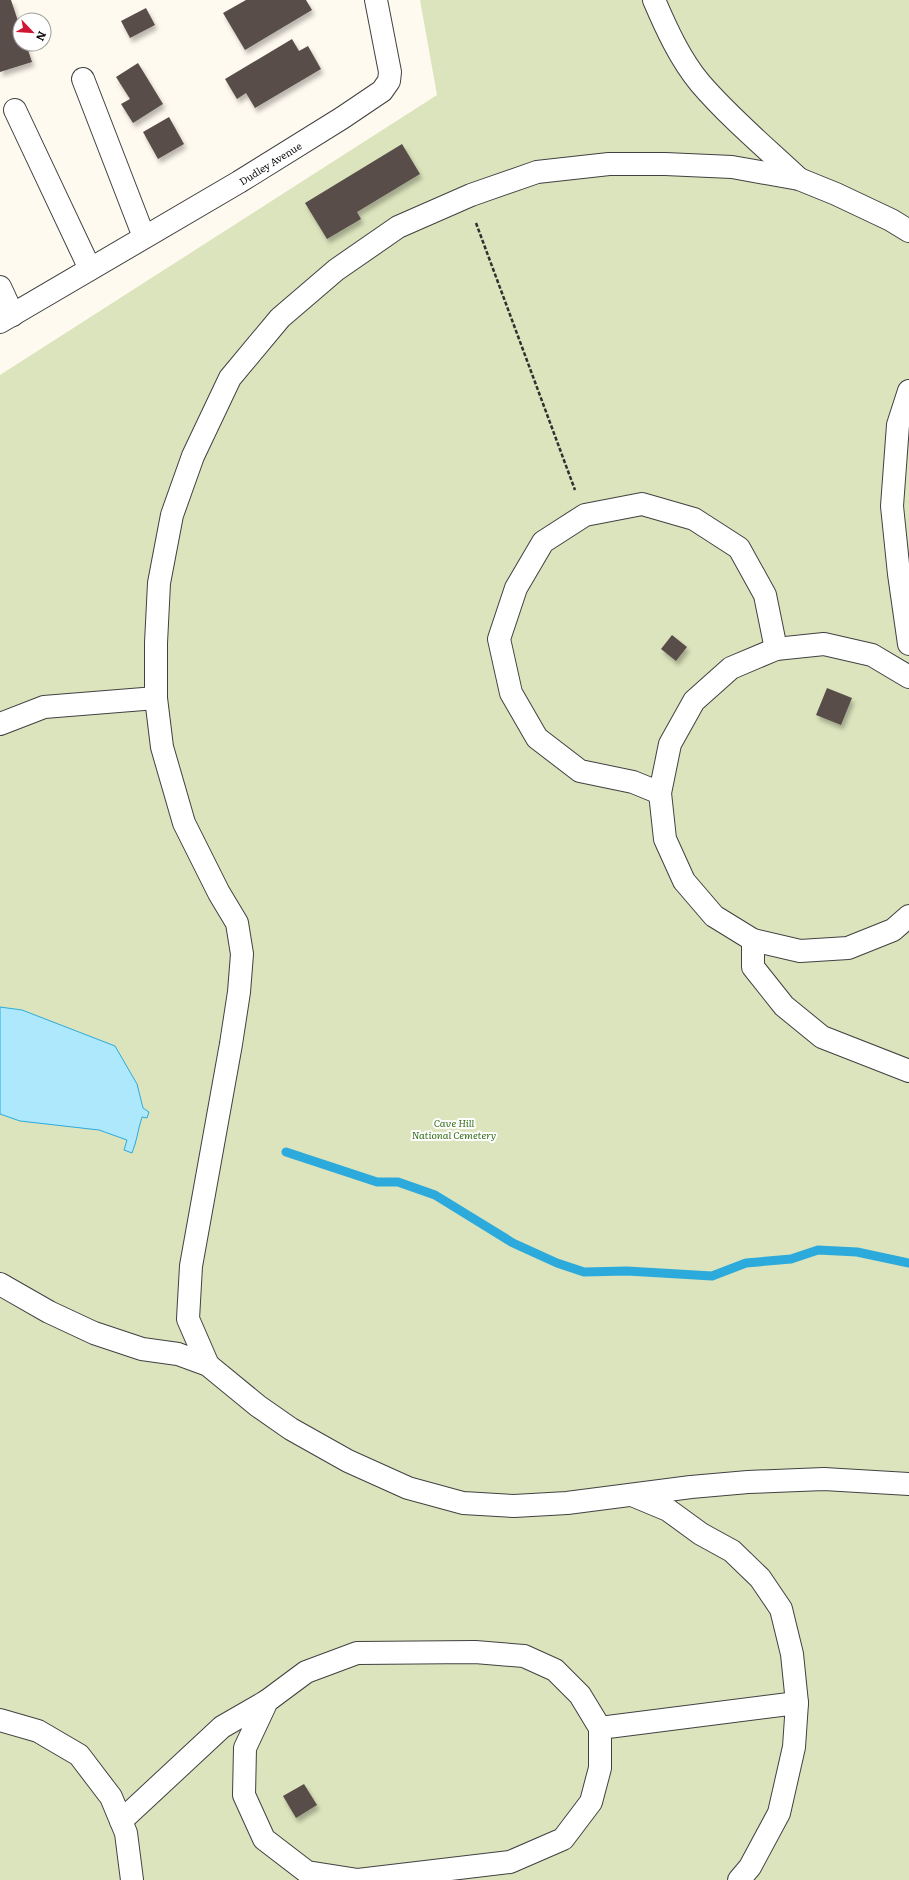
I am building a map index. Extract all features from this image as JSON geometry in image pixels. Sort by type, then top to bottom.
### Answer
[{"type":"street","name":"Dudley Avenue","points":[[6,318],[239,182],[342,118],[382,91],[389,81],[390,72],[376,0]]},
{"type":"street","points":[[654,0],[668,33],[700,82],[740,124],[799,179]]},
{"type":"street","points":[[83,78],[144,237]]},
{"type":"street","points":[[15,110],[90,269]]},
{"type":"street","points":[[208,1365],[188,1319],[191,1266],[231,1044],[239,992],[242,954],[237,923],[219,893],[184,823],[162,747],[156,698],[156,643],[159,583],[172,515],[193,456],[230,378],[280,318],[336,270],[398,227],[470,195],[537,172],[609,164],[665,164],[732,167],[799,179],[836,194],[891,220],[909,231]]},
{"type":"street","points":[[0,286],[6,318]]},
{"type":"street","points":[[909,391],[898,425],[892,506],[899,574],[909,644]]},
{"type":"street","points":[[660,793],[633,782],[580,771],[537,738],[511,693],[499,639],[516,588],[543,542],[585,516],[642,504],[694,519],[739,548],[765,595],[776,649]]},
{"type":"street","points":[[909,677],[872,655],[824,644],[776,649],[731,668],[694,701],[670,744],[660,793],[666,839],[684,881],[714,916],[753,940],[800,951],[848,948],[893,930],[909,916]]},
{"type":"street","points":[[0,724],[44,707],[156,698]]},
{"type":"street","points":[[753,940],[753,967],[784,1006],[822,1037],[909,1071]]},
{"type":"street","points":[[0,1284],[49,1312],[94,1333],[142,1348],[178,1354],[208,1365],[258,1406],[291,1429],[348,1461],[408,1488],[463,1503],[514,1506],[567,1503],[630,1494],[748,1482],[824,1478],[909,1484]]},
{"type":"street","points":[[630,1494],[668,1510],[701,1534],[732,1551],[760,1578],[781,1609],[792,1654],[796,1702],[794,1747],[779,1812],[750,1867],[739,1880]]},
{"type":"street","points":[[121,1821],[222,1727],[267,1701],[306,1672],[357,1653],[475,1652],[524,1656],[555,1670],[580,1695],[600,1728],[600,1768],[591,1802],[563,1839],[510,1862],[358,1880],[307,1872],[264,1839],[244,1795],[245,1748],[267,1701]]},
{"type":"street","points":[[600,1728],[796,1702]]},
{"type":"street","points":[[0,1720],[38,1731],[79,1755],[111,1797],[126,1833],[132,1880]]},
{"type":"path","points":[[470,195],[477,228],[585,516]]},
{"type":"green space","name":"Cave Hill National Cemetery","points":[[420,0],[909,0],[909,1880],[0,1880],[0,375],[437,95]]},
{"type":"water","points":[[0,1007],[22,1010],[115,1046],[137,1084],[143,1108],[149,1112],[147,1118],[142,1117],[132,1153],[124,1150],[127,1140],[99,1130],[20,1121],[0,1114]]},
{"type":"building","points":[[0,0],[11,0],[15,12],[12,12],[12,52],[29,52],[32,62],[0,72]]},
{"type":"building","points":[[246,0],[306,0],[312,10],[245,50],[223,13]]},
{"type":"building","points":[[146,8],[155,25],[130,38],[121,21]]},
{"type":"building","points":[[292,39],[299,51],[308,46],[321,69],[255,108],[246,93],[237,99],[225,79]]},
{"type":"building","points":[[138,63],[163,104],[133,123],[121,104],[130,99],[116,77]]},
{"type":"building","points":[[169,117],[184,144],[158,159],[143,132]]},
{"type":"building","points":[[402,144],[420,174],[357,212],[361,219],[327,239],[305,203]]},
{"type":"building","points":[[672,635],[687,647],[676,661],[661,649]]},
{"type":"building","points":[[827,688],[852,698],[841,725],[816,715]]},
{"type":"building","points":[[304,1784],[317,1805],[296,1818],[283,1796]]},
{"type":"waterway","points":[[286,1152],[377,1182],[398,1182],[435,1195],[513,1243],[557,1263],[584,1272],[627,1271],[712,1276],[746,1263],[791,1259],[818,1250],[857,1252],[909,1263]]}]
